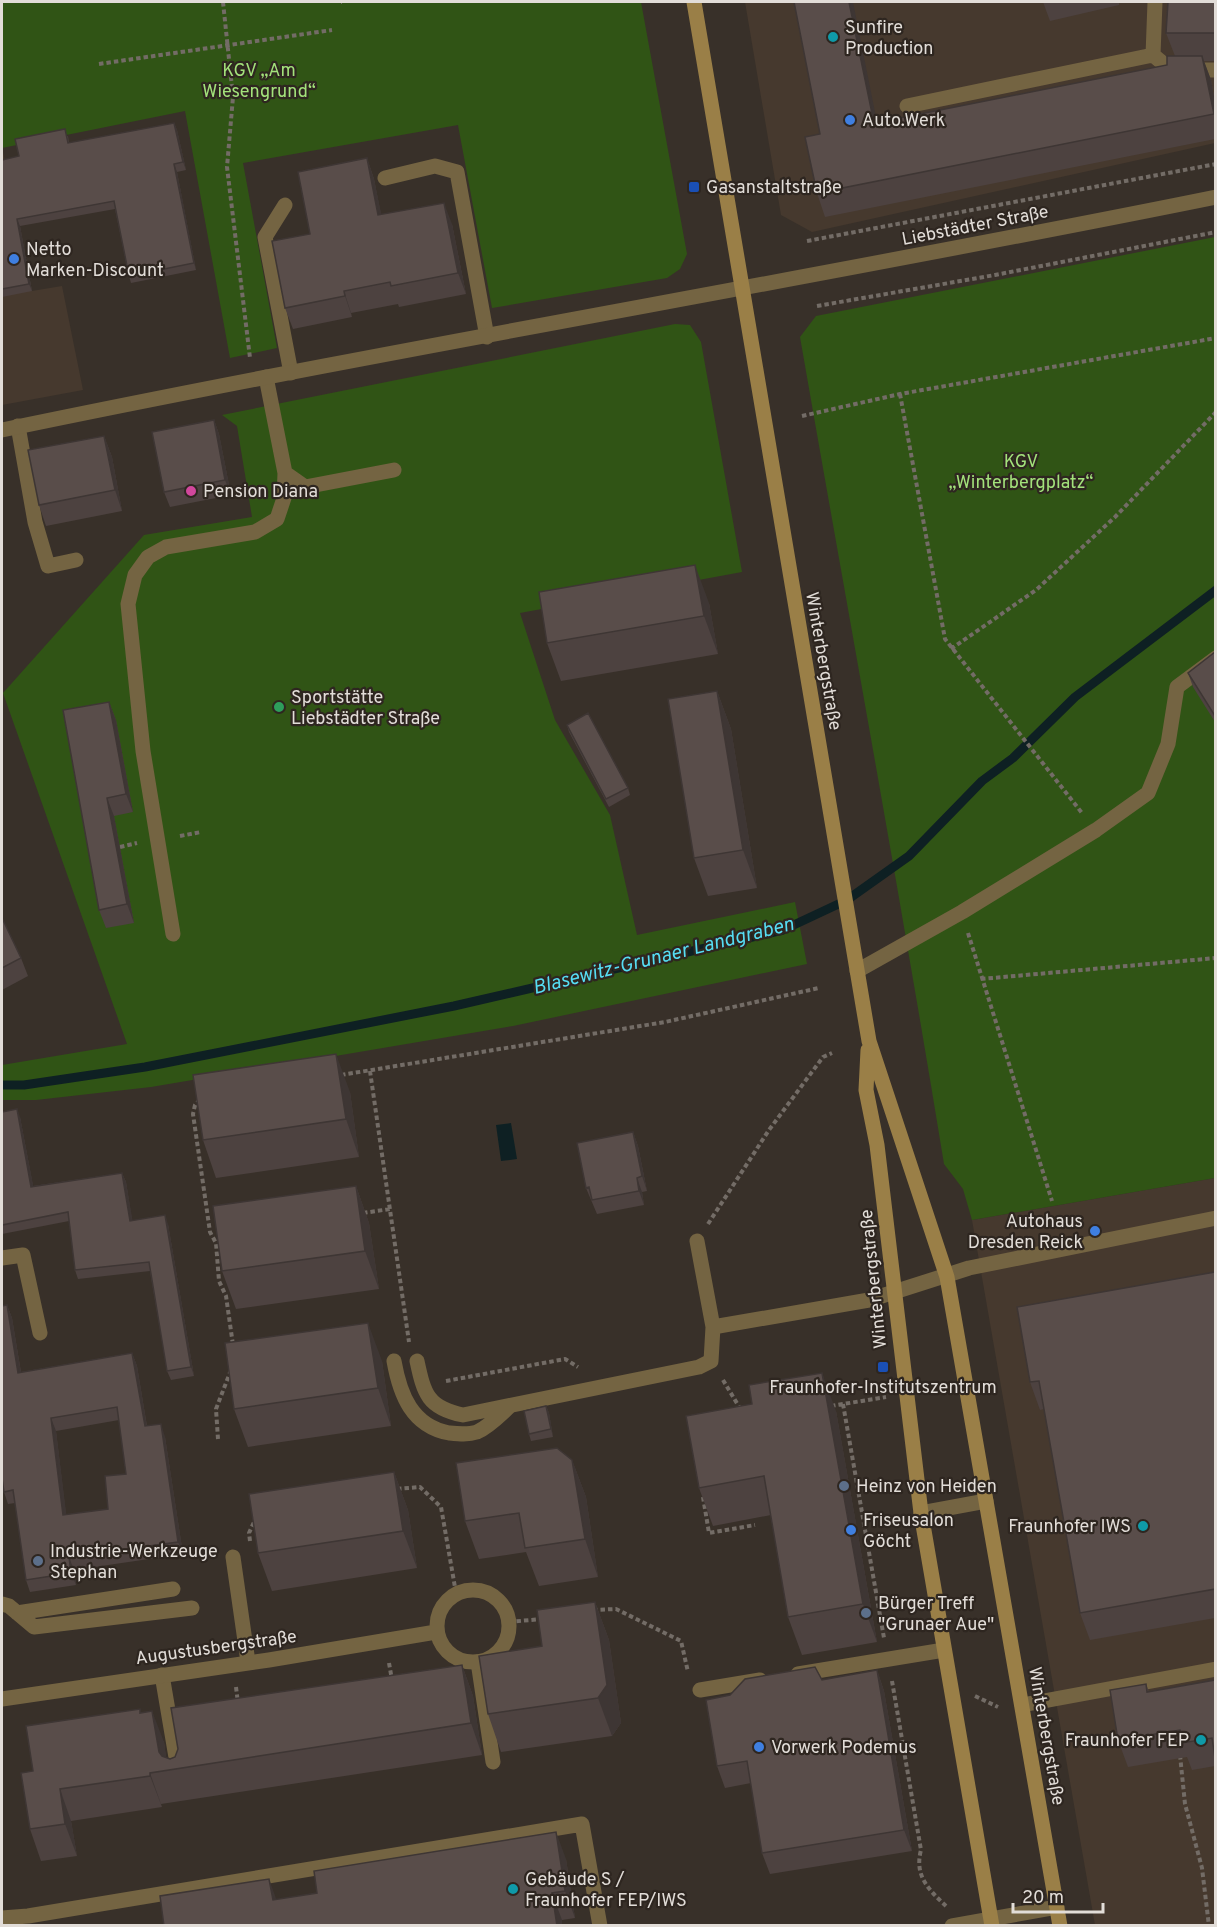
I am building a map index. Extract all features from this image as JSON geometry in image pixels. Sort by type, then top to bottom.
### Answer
[{"type":"main road","name":"Winterbergstraße","points":[[694,2],[869,1041],[947,1277],[1060,1926]]},
{"type":"main road","name":"Winterbergstraße","points":[[869,1041],[866,1090],[877,1145],[921,1513],[991,1922]]},
{"type":"street","points":[[1153,56],[1155,2]]},
{"type":"street","points":[[907,106],[1153,56],[1171,70],[1215,70]]},
{"type":"street","points":[[385,178],[435,166],[457,172],[487,337]]},
{"type":"street","name":"Liebstädter Straße","points":[[2,430],[266,377],[487,337],[741,287],[1001,241],[1215,197]]},
{"type":"street","points":[[285,205],[265,237],[291,373]]},
{"type":"street","points":[[173,934],[143,751],[128,604],[135,575],[148,558],[166,547],[255,532],[277,519],[284,498],[285,473],[266,377]]},
{"type":"street","points":[[18,426],[35,522],[48,566],[76,560]]},
{"type":"street","points":[[285,473],[305,487],[394,470]]},
{"type":"street","points":[[857,971],[962,912],[1096,830],[1148,793],[1168,744],[1177,687],[1215,658]]},
{"type":"street","points":[[713,1327],[894,1293],[969,1268],[1215,1218]]},
{"type":"street","points":[[417,1361],[422,1385],[430,1401],[445,1412],[464,1415],[699,1367],[711,1361],[713,1327],[697,1241]]},
{"type":"street","points":[[2,1258],[23,1255],[40,1333]]},
{"type":"street","points":[[394,1361],[398,1388],[406,1404],[417,1418],[436,1430],[460,1434],[474,1433],[488,1426],[510,1406]]},
{"type":"street","points":[[921,1513],[986,1501]]},
{"type":"street","points":[[233,1557],[248,1662]]},
{"type":"street","points":[[17,1613],[172,1589]]},
{"type":"street","points":[[479,1590],[490,1594],[506,1611],[509,1622],[504,1644],[498,1653],[478,1662],[466,1662],[446,1652],[436,1632],[440,1610],[456,1593],[479,1590]]},
{"type":"street","points":[[2,1604],[34,1627],[192,1608]]},
{"type":"street","name":"Augustusbergstraße","points":[[2,1699],[436,1632]]},
{"type":"street","points":[[700,1690],[944,1650]]},
{"type":"street","points":[[478,1662],[493,1762]]},
{"type":"street","points":[[1023,1712],[1215,1669]]},
{"type":"street","points":[[162,1675],[180,1781]]},
{"type":"street","points":[[2,1918],[28,1916],[582,1824],[600,1926]]},
{"type":"street","points":[[952,1926],[991,1922],[1057,1907]]},
{"type":"path","points":[[223,2],[233,97],[227,167],[249,354]]},
{"type":"path","points":[[99,64],[332,30]]},
{"type":"path","points":[[807,241],[1215,164]]},
{"type":"path","points":[[817,306],[995,275],[1215,232]]},
{"type":"path","points":[[802,416],[900,394],[1215,338]]},
{"type":"path","points":[[900,394],[945,639],[1096,830]]},
{"type":"path","points":[[951,649],[1036,590],[1115,517],[1215,412]]},
{"type":"path","points":[[962,912],[1052,1201]]},
{"type":"path","points":[[981,979],[1215,958]]},
{"type":"path","points":[[334,1076],[665,1022],[819,988]]},
{"type":"path","points":[[697,1241],[769,1130],[823,1057],[832,1053]]},
{"type":"path","points":[[370,1071],[409,1344],[398,1345]]},
{"type":"path","points":[[205,1097],[195,1105],[194,1114],[210,1232],[216,1243],[216,1264],[219,1281],[226,1296],[233,1348]]},
{"type":"path","points":[[356,1215],[390,1209]]},
{"type":"path","points":[[216,1243],[225,1239]]},
{"type":"path","points":[[437,1378],[443,1382],[565,1359],[584,1371]]},
{"type":"path","points":[[711,1361],[747,1420]]},
{"type":"path","points":[[218,1439],[216,1409],[233,1364]]},
{"type":"path","points":[[228,1379],[234,1377]]},
{"type":"path","points":[[822,1407],[905,1394]]},
{"type":"path","points":[[387,1489],[420,1487],[441,1507],[456,1593]]},
{"type":"path","points":[[702,1490],[709,1533],[755,1525]]},
{"type":"path","points":[[251,1544],[249,1533],[257,1515]]},
{"type":"path","points":[[588,1611],[616,1609],[681,1641],[689,1675],[700,1690]]},
{"type":"path","points":[[509,1622],[542,1619]]},
{"type":"path","points":[[388,1657],[393,1687]]},
{"type":"path","points":[[235,1680],[240,1711]]},
{"type":"path","points":[[950,1684],[1023,1712]]},
{"type":"path","points":[[1179,1746],[1185,1804],[1202,1868],[1209,1926]]},
{"type":"shaded area","points":[[745,2],[1215,2],[1215,143],[812,232],[781,215]]},
{"type":"shaded area","points":[[2,147],[32,291],[62,286],[83,390],[2,405]]},
{"type":"shaded area","points":[[511,1123],[517,1159],[501,1161],[496,1125]]},
{"type":"shaded area","points":[[1215,1178],[1215,1925],[1095,1925],[972,1220]]},
{"type":"green space","name":"KGV „Am Wiesengrund“","points":[[2,2],[641,2],[687,254],[680,269],[667,278],[492,308],[458,125],[243,163],[277,348],[230,358],[185,111],[2,148]]},
{"type":"green space","name":"KGV „Winterbergplatz“","points":[[1215,237],[1215,1178],[972,1220],[963,1189],[944,1164],[800,337],[816,316]]},
{"type":"green space","name":"Sportstätte Liebstädter Straße","points":[[675,324],[690,325],[701,342],[742,572],[520,613],[555,720],[610,815],[637,935],[795,902],[807,964],[513,1026],[151,1087],[36,1100],[2,1100],[2,1065],[127,1044],[3,693],[144,535],[252,517],[237,426],[222,415]]},
{"type":"building","points":[[794,2],[849,2],[874,123],[1167,65],[1167,56],[1202,56],[1214,114],[817,193],[805,137],[820,134]]},
{"type":"building","points":[[1168,2],[1215,2],[1215,33],[1166,33]]},
{"type":"building","points":[[174,123],[183,162],[174,164],[194,263],[129,276],[114,201],[17,219],[29,284],[2,289],[2,160],[19,156],[15,139],[65,129],[68,143]]},
{"type":"building","points":[[367,158],[378,215],[444,203],[458,273],[391,286],[390,282],[344,291],[345,296],[285,308],[272,241],[310,234],[298,172]]},
{"type":"building","points":[[214,420],[225,480],[164,492],[152,432]]},
{"type":"building","points":[[104,436],[115,490],[39,505],[28,450]]},
{"type":"building","points":[[695,565],[704,616],[547,643],[539,592]]},
{"type":"building","points":[[1215,652],[1215,716],[1188,673]]},
{"type":"building","points":[[717,691],[743,850],[694,858],[668,699]]},
{"type":"building","points":[[109,702],[126,794],[107,798],[127,904],[99,910],[63,710]]},
{"type":"building","points":[[588,713],[628,788],[606,799],[567,725]]},
{"type":"building","points":[[2,918],[21,958],[2,968]]},
{"type":"building","points":[[336,1054],[346,1119],[203,1140],[193,1075]]},
{"type":"building","points":[[17,1109],[31,1187],[122,1173],[130,1221],[165,1215],[191,1367],[167,1371],[149,1262],[75,1270],[68,1212],[2,1225],[2,1112]]},
{"type":"building","points":[[633,1132],[642,1176],[637,1178],[639,1191],[592,1200],[589,1187],[586,1188],[577,1143]]},
{"type":"building","points":[[356,1186],[365,1251],[222,1271],[213,1206]]},
{"type":"building","points":[[1215,1272],[1215,1589],[1080,1613],[1039,1381],[1030,1382],[1017,1307]]},
{"type":"building","points":[[7,1305],[18,1373],[132,1353],[145,1426],[161,1424],[178,1542],[69,1557],[71,1573],[26,1580],[13,1490],[4,1492],[2,1478],[2,1306]],"holes":[[[117,1407],[126,1474],[105,1476],[108,1509],[63,1515],[51,1418]]]},
{"type":"building","points":[[368,1323],[378,1388],[234,1409],[225,1343]]},
{"type":"building","points":[[822,1373],[863,1604],[788,1617],[764,1476],[699,1488],[686,1416],[752,1404],[749,1385]]},
{"type":"building","points":[[546,1406],[551,1429],[529,1434],[524,1411]]},
{"type":"building","points":[[557,1448],[572,1460],[585,1539],[525,1548],[519,1513],[465,1521],[456,1463]]},
{"type":"building","points":[[394,1472],[403,1531],[258,1553],[249,1494]]},
{"type":"building","points":[[595,1602],[607,1685],[598,1698],[488,1714],[479,1656],[542,1646],[537,1610]]},
{"type":"building","points":[[462,1665],[471,1723],[60,1789],[65,1824],[30,1829],[21,1773],[33,1771],[26,1726],[140,1709],[140,1713],[152,1711],[159,1752],[170,1759],[175,1757],[178,1749],[171,1708]]},
{"type":"building","points":[[815,1667],[822,1680],[877,1670],[904,1830],[762,1853],[747,1761],[717,1766],[706,1700],[730,1695],[745,1679]]},
{"type":"building","points":[[1215,1680],[1215,1758],[1212,1738],[1182,1743],[1180,1730],[1118,1740],[1110,1690],[1146,1684],[1147,1692]]},
{"type":"building","points":[[556,1832],[565,1891],[552,1893],[557,1926],[164,1926],[160,1896],[269,1879],[273,1900],[317,1893],[314,1871]]},
{"type":"waterway","name":"Blasewitz‐Grunaer Landgraben","points":[[2,1085],[24,1085],[145,1067],[454,1006],[783,930],[847,900],[909,856],[982,781],[1013,758],[1075,697],[1216,590]]},
{"type":"place","name":"Sunfire Production","points":[[833,37]]},
{"type":"place","name":"Auto.Werk","points":[[850,120]]},
{"type":"place","name":"Gasanstaltstraße","points":[[694,187]]},
{"type":"place","name":"Netto Marken-Discount","points":[[14,259]]},
{"type":"place","name":"Pension Diana","points":[[191,491]]},
{"type":"place","name":"Sportstätte Liebstädter Straße","points":[[279,707]]},
{"type":"place","name":"Autohaus Dresden Reick","points":[[1095,1231]]},
{"type":"place","name":"Fraunhofer-Institutszentrum","points":[[883,1367]]},
{"type":"place","name":"Heinz von Heiden","points":[[844,1486]]},
{"type":"place","name":"Fraunhofer IWS","points":[[1143,1526]]},
{"type":"place","name":"Friseusalon Göcht","points":[[851,1530]]},
{"type":"place","name":"Industrie-Werkzeuge Stephan","points":[[38,1561]]},
{"type":"place","name":"Bürger Treff \"Grunaer Aue\"","points":[[866,1613]]},
{"type":"place","name":"Fraunhofer FEP","points":[[1201,1740]]},
{"type":"place","name":"Vorwerk Podemus","points":[[759,1747]]},
{"type":"place","name":"Gebäude S / Fraunhofer FEP/IWS","points":[[513,1889]]}]
